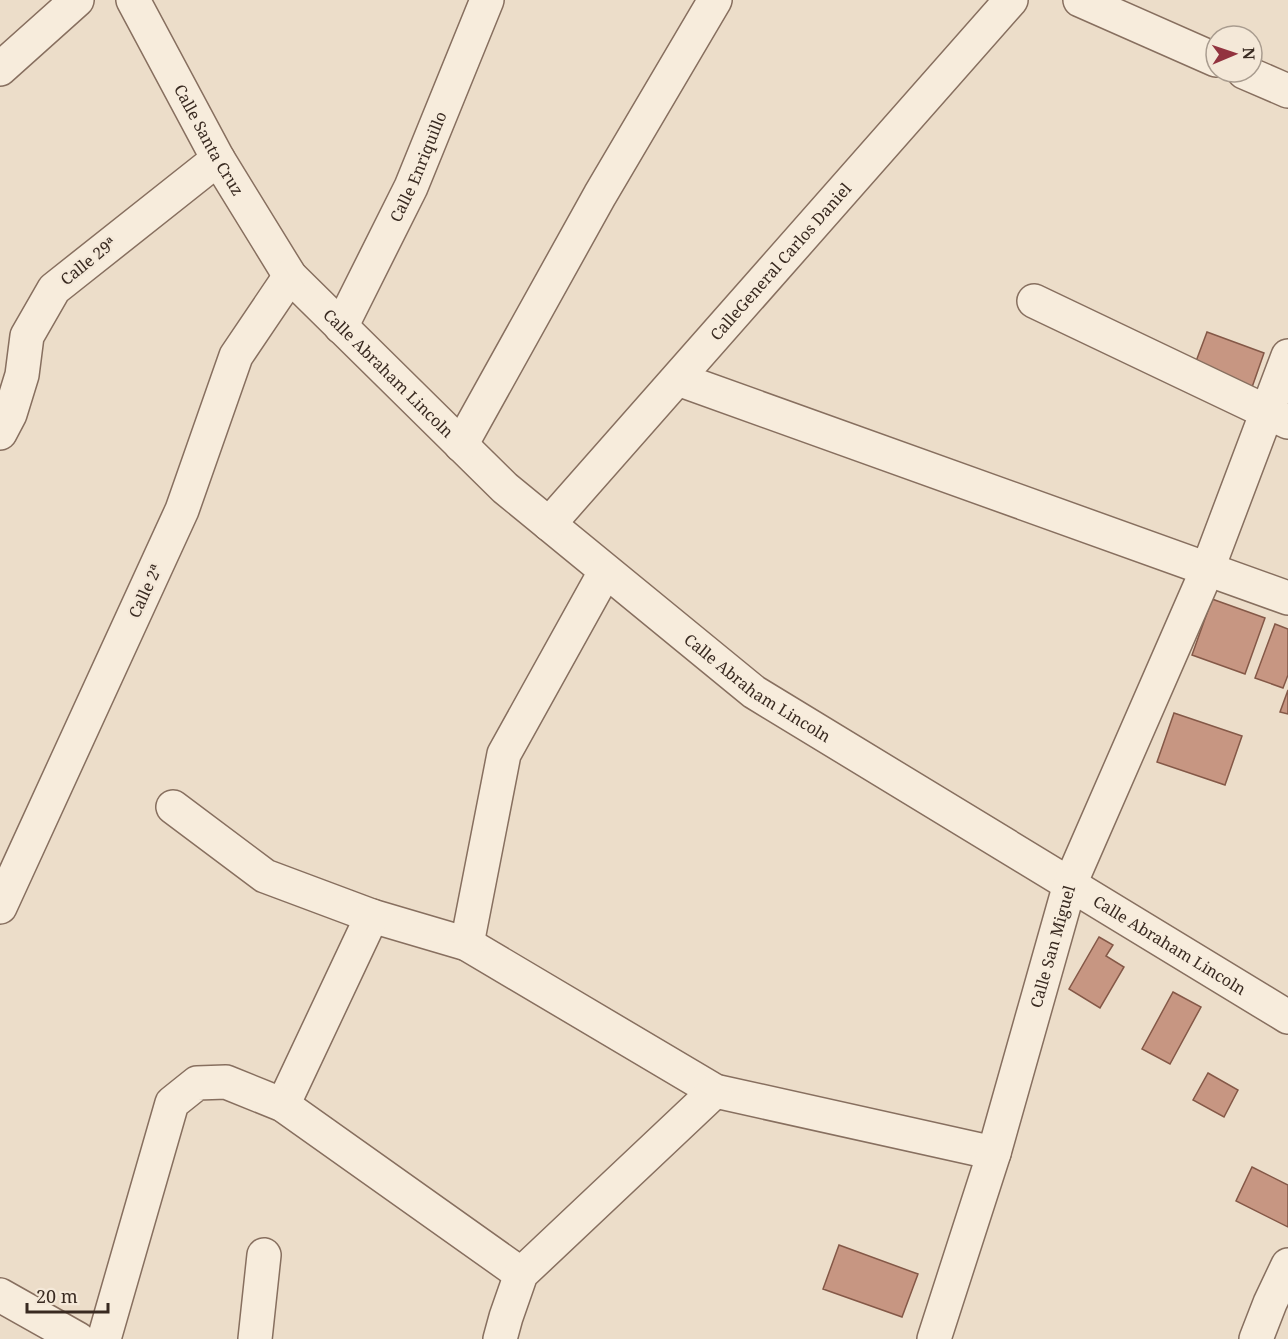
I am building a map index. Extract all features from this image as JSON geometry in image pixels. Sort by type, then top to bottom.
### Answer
[{"type":"street","points":[[0,69],[77,0]]},
{"type":"street","name":"Calle Santa Cruz","points":[[133,0],[218,159],[290,276]]},
{"type":"street","name":"Calle Enriquillo","points":[[341,327],[411,187],[486,0]]},
{"type":"street","points":[[461,445],[600,195],[715,0]]},
{"type":"street","name":"CalleGeneral Carlos Daniel","points":[[549,525],[1011,0]]},
{"type":"street","points":[[1080,0],[1204,55]]},
{"type":"street","points":[[1264,81],[1288,91]]},
{"type":"street","name":"Calle 29ª","points":[[0,434],[10,414],[22,375],[27,336],[54,289],[89,258],[218,159]]},
{"type":"street","name":"Calle Abraham Lincoln","points":[[290,276],[505,488],[754,692],[1288,1017]]},
{"type":"street","name":"Calle 2ª","points":[[0,907],[182,510],[236,356],[290,276]]},
{"type":"street","points":[[1034,301],[1277,417]]},
{"type":"street","name":"Calle San Miguel","points":[[934,1339],[994,1153],[1070,884],[1208,568],[1277,417],[1288,356]]},
{"type":"street","points":[[678,379],[1288,598]]},
{"type":"street","points":[[467,944],[504,754],[606,572]]},
{"type":"street","points":[[173,807],[265,876],[372,916],[467,944],[715,1091],[994,1153]]},
{"type":"street","points":[[284,1105],[372,916]]},
{"type":"street","points":[[104,1339],[172,1103],[197,1083],[226,1082],[284,1105],[521,1274]]},
{"type":"street","points":[[500,1339],[521,1274],[715,1091]]},
{"type":"street","points":[[255,1339],[264,1255]]},
{"type":"street","points":[[1256,1339],[1288,1265]]},
{"type":"street","points":[[0,1295],[78,1339]]},
{"type":"building","points":[[1207,332],[1264,353],[1250,393],[1192,372]]},
{"type":"building","points":[[1212,599],[1265,618],[1245,674],[1192,655]]},
{"type":"building","points":[[1275,624],[1288,629],[1288,675],[1283,688],[1255,678]]},
{"type":"building","points":[[1288,690],[1288,714],[1280,712]]},
{"type":"building","points":[[1174,713],[1242,736],[1225,785],[1157,762]]},
{"type":"building","points":[[1099,937],[1113,945],[1106,956],[1124,967],[1100,1008],[1069,989]]},
{"type":"building","points":[[1173,992],[1201,1007],[1170,1064],[1142,1049]]},
{"type":"building","points":[[1208,1073],[1238,1090],[1224,1117],[1193,1100]]},
{"type":"building","points":[[1252,1167],[1288,1185],[1288,1227],[1236,1201]]},
{"type":"building","points":[[839,1245],[918,1274],[902,1317],[823,1289]]}]
